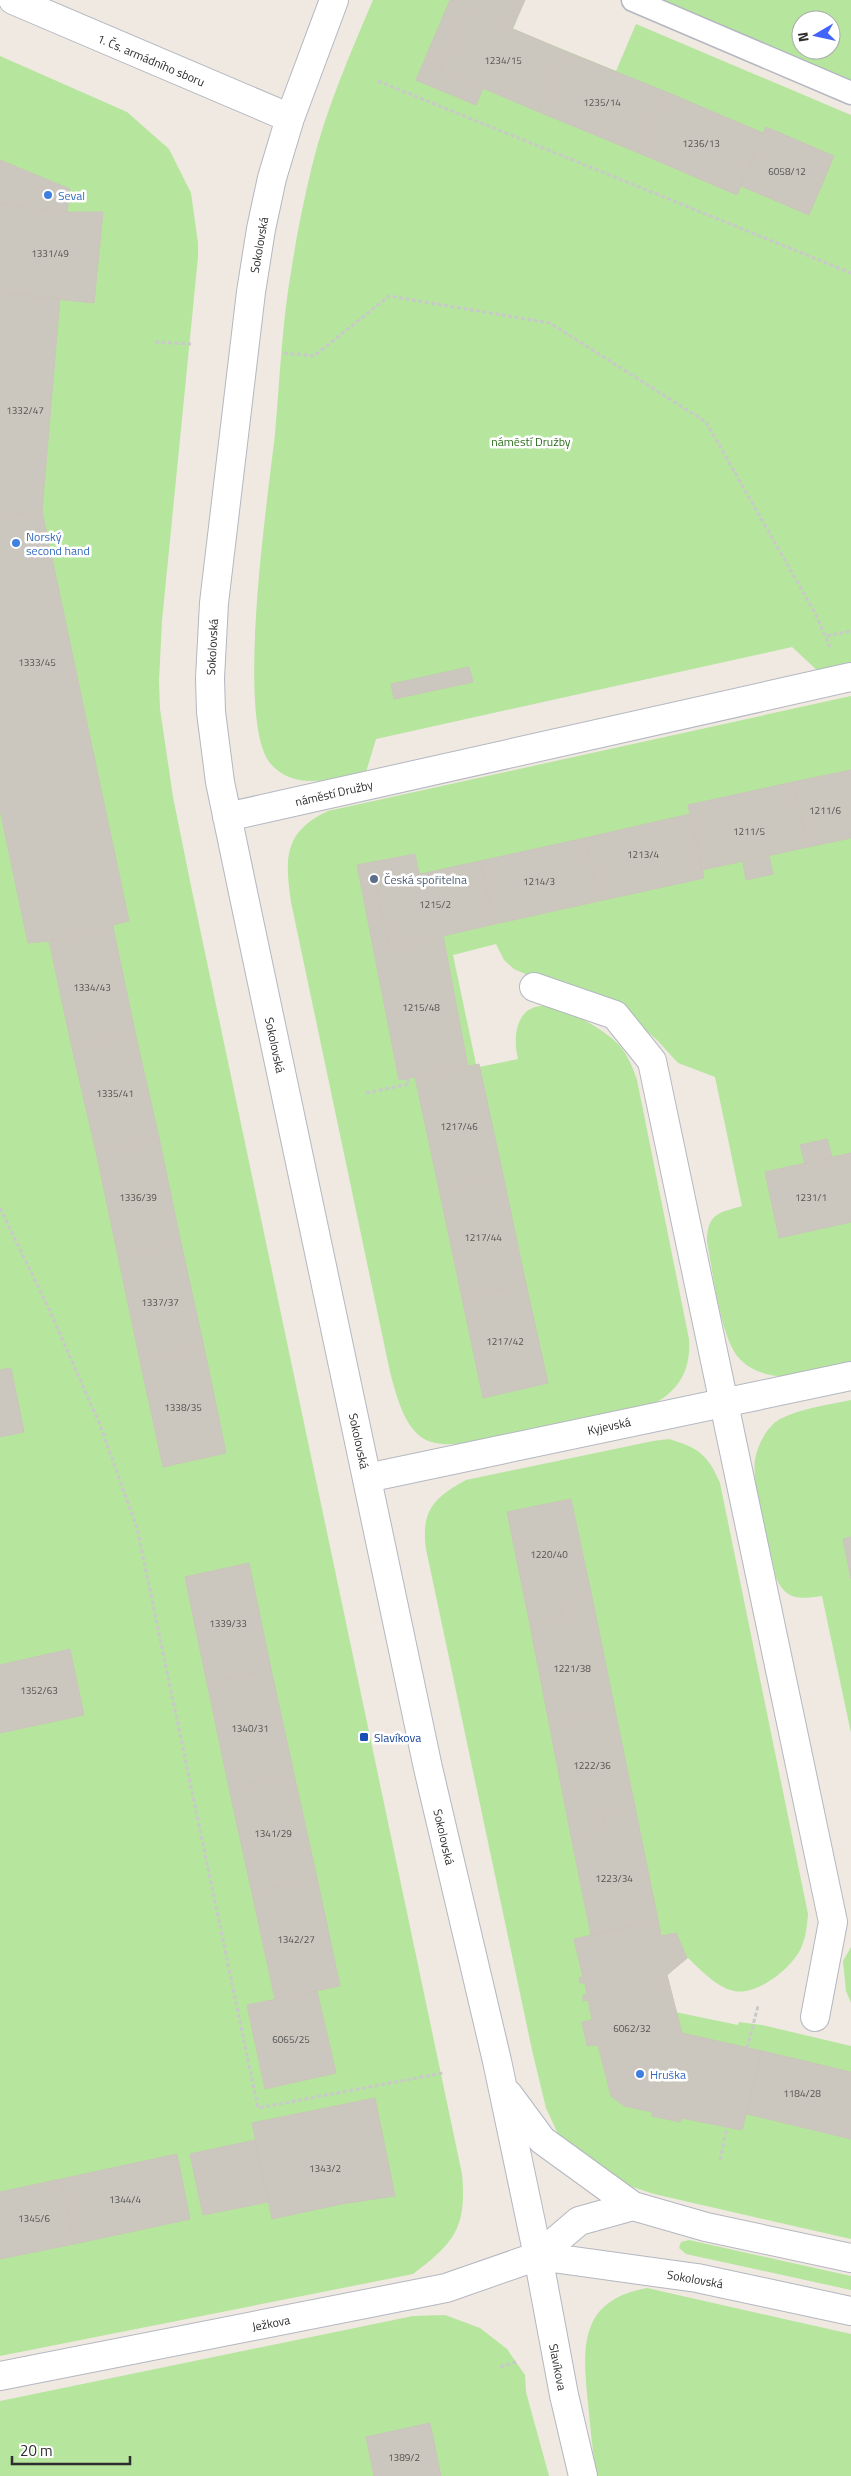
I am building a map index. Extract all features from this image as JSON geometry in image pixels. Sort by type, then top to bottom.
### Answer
[{"type":"street","name":"Sokolovská","points":[[334,0],[290,118],[272,178],[256,259],[214,611],[210,712],[227,817],[428,1768],[503,2087],[538,2256],[696,2278],[851,2311]]},
{"type":"street","name":"1. Čs. armádního sboru","points":[[24,2],[290,118]]},
{"type":"street","name":"náměstí Družby","points":[[227,817],[851,677]]},
{"type":"street","points":[[534,988],[614,1015],[652,1061],[833,1922],[815,2017]]},
{"type":"street","name":"Kyjevská","points":[[367,1478],[851,1376]]},
{"type":"street","name":"Sokolovská","points":[[503,2087],[542,2140],[633,2206],[706,2227],[851,2258]]},
{"type":"street","points":[[538,2256],[579,2221],[633,2206]]},
{"type":"street","name":"Ježkova","points":[[0,2376],[446,2288],[538,2256]]},
{"type":"street","name":"Slavíkova","points":[[538,2256],[564,2395],[583,2476]]},
{"type":"lane","points":[[633,0],[851,93]]},
{"type":"path","points":[[378,81],[851,273]]},
{"type":"path","points":[[284,353],[314,356],[388,296],[550,323],[706,422],[827,636],[851,631]]},
{"type":"path","points":[[155,342],[191,344]]},
{"type":"path","points":[[366,1092],[409,1084],[407,1078]]},
{"type":"path","points":[[0,1208],[48,1307],[100,1425],[137,1528],[258,2108],[442,2073]]},
{"type":"path","points":[[747,2048],[758,2006]]},
{"type":"path","points":[[720,2160],[727,2127]]},
{"type":"path","points":[[500,2367],[516,2362]]},
{"type":"green space","name":"náměstí Družby","points":[[373,0],[525,0],[513,29],[616,71],[636,24],[851,115],[851,665],[818,671],[792,647],[376,739],[366,772],[354,775],[328,780],[303,780],[291,778],[280,772],[270,763],[260,739],[255,701],[254,656],[261,554],[289,287],[309,178],[324,124]]},
{"type":"green space","points":[[657,0],[851,0],[851,81],[801,60],[841,60],[841,10],[791,10],[791,56]]},
{"type":"green space","points":[[0,56],[127,112],[169,149],[191,193],[198,243],[198,257],[162,621],[159,681],[160,709],[173,797],[191,886],[462,2174],[463,2193],[460,2221],[455,2233],[439,2253],[413,2274],[0,2356]]},
{"type":"green space","points":[[851,696],[851,1362],[806,1373],[779,1376],[757,1371],[738,1357],[726,1334],[707,1242],[709,1225],[712,1220],[721,1213],[742,1206],[715,1077],[678,1063],[657,1040],[638,1024],[514,969],[504,960],[496,944],[453,955],[476,1064],[479,1064],[479,1067],[518,1059],[516,1034],[521,1018],[532,1008],[541,1006],[572,1014],[594,1026],[620,1046],[630,1062],[637,1080],[689,1339],[688,1360],[686,1369],[677,1385],[653,1404],[469,1443],[442,1444],[426,1440],[412,1428],[402,1410],[390,1372],[291,902],[288,860],[290,848],[295,838],[302,828],[313,819],[328,811]]},
{"type":"green space","points":[[851,1400],[851,1733],[822,1596],[794,1597],[789,1595],[780,1586],[776,1578],[756,1485],[755,1460],[760,1443],[775,1422],[806,1409]]},
{"type":"green space","points":[[669,1439],[695,1449],[701,1454],[716,1473],[720,1483],[808,1914],[804,1940],[796,1956],[773,1979],[753,1989],[734,1991],[727,1989],[709,1977],[688,1958],[667,1975],[675,2012],[738,2025],[739,2022],[762,2025],[851,2046],[851,2239],[654,2194],[617,2182],[579,2158],[558,2134],[546,2108],[532,2050],[426,1549],[425,1536],[428,1515],[432,1507],[445,1493],[466,1480]]},
{"type":"green space","points":[[851,1947],[851,2003],[846,1991],[843,1961]]},
{"type":"green space","points":[[689,2240],[851,2276],[851,2290],[686,2254],[679,2248],[681,2242]]},
{"type":"green space","points":[[647,2288],[851,2334],[851,2476],[596,2476],[585,2363],[586,2345],[590,2329],[597,2315],[608,2303],[625,2294]]},
{"type":"green space","points":[[445,2315],[480,2328],[507,2349],[525,2375],[526,2392],[549,2476],[0,2476],[0,2401],[413,2316]]},
{"type":"building","points":[[450,0],[525,0],[512,29],[466,9],[440,70],[483,88],[476,105],[416,80]]},
{"type":"building","points":[[466,9],[565,51],[539,112],[440,70]]},
{"type":"building","points":[[565,51],[664,91],[639,153],[539,112]]},
{"type":"building","points":[[664,91],[763,133],[737,195],[639,153]]},
{"type":"building","points":[[766,127],[834,156],[809,215],[741,186]]},
{"type":"building","points":[[0,160],[70,189],[67,212],[0,204]]},
{"type":"building","points":[[0,204],[67,212],[103,212],[94,303],[0,293]]},
{"type":"building","points":[[0,293],[60,298],[42,511],[0,515]]},
{"type":"building","points":[[42,511],[129,921],[112,925],[113,927],[49,941],[28,943],[0,810],[0,515]]},
{"type":"building","points":[[469,667],[473,682],[394,699],[391,684]]},
{"type":"building","points":[[851,770],[851,838],[808,847],[793,782]]},
{"type":"building","points":[[793,782],[808,847],[702,870],[688,805]]},
{"type":"building","points":[[690,814],[704,878],[599,901],[585,838]]},
{"type":"building","points":[[585,838],[599,901],[495,924],[480,861]]},
{"type":"building","points":[[415,854],[419,874],[375,884],[390,948],[443,935],[468,1067],[399,1080],[357,865]]},
{"type":"building","points":[[769,856],[773,874],[746,880],[743,862]]},
{"type":"building","points":[[480,861],[495,924],[390,948],[375,884]]},
{"type":"building","points":[[113,927],[135,1032],[72,1048],[49,941]]},
{"type":"building","points":[[135,1032],[159,1138],[96,1152],[72,1048]]},
{"type":"building","points":[[479,1064],[503,1175],[439,1189],[415,1077]]},
{"type":"building","points":[[159,1138],[181,1243],[118,1256],[96,1152]]},
{"type":"building","points":[[827,1139],[832,1157],[805,1164],[800,1145]]},
{"type":"building","points":[[851,1153],[851,1222],[779,1238],[765,1172]]},
{"type":"building","points":[[503,1175],[526,1284],[462,1298],[439,1189]]},
{"type":"building","points":[[181,1243],[204,1347],[140,1361],[118,1256]]},
{"type":"building","points":[[526,1284],[548,1383],[483,1398],[462,1298]]},
{"type":"building","points":[[204,1347],[226,1453],[163,1467],[140,1361]]},
{"type":"building","points":[[11,1368],[24,1432],[0,1437],[0,1370]]},
{"type":"building","points":[[571,1499],[592,1597],[559,1603],[562,1618],[530,1625],[507,1512]]},
{"type":"building","points":[[851,1537],[851,1579],[843,1539]]},
{"type":"building","points":[[249,1563],[271,1669],[207,1683],[185,1577]]},
{"type":"building","points":[[592,1597],[615,1710],[549,1723],[530,1625],[562,1618],[559,1603]]},
{"type":"building","points":[[70,1649],[84,1715],[0,1733],[0,1665]]},
{"type":"building","points":[[271,1669],[294,1774],[229,1788],[207,1683]]},
{"type":"building","points":[[615,1710],[635,1807],[602,1814],[606,1829],[571,1836],[549,1723]]},
{"type":"building","points":[[294,1774],[317,1878],[252,1893],[229,1788]]},
{"type":"building","points":[[635,1807],[658,1920],[591,1935],[571,1836],[606,1829],[602,1814]]},
{"type":"building","points":[[317,1878],[340,1986],[275,1999],[252,1893]]},
{"type":"building","points":[[658,1920],[661,1936],[676,1933],[687,1958],[667,1975],[682,2033],[762,2051],[742,2130],[681,2118],[680,2122],[652,2116],[652,2112],[624,2106],[611,2096],[598,2045],[587,2046],[582,2022],[592,2020],[588,2000],[583,2001],[583,1995],[587,1994],[585,1983],[580,1983],[579,1978],[583,1977],[574,1939]]},
{"type":"building","points":[[317,1991],[336,2073],[265,2089],[247,2005]]},
{"type":"building","points":[[762,2051],[851,2072],[851,2139],[747,2114]]},
{"type":"building","points":[[375,2098],[395,2196],[341,2204],[272,2219],[252,2123]]},
{"type":"building","points":[[255,2140],[268,2202],[203,2215],[190,2154]]},
{"type":"building","points":[[177,2154],[190,2219],[74,2244],[61,2179]]},
{"type":"building","points":[[61,2179],[74,2244],[0,2259],[0,2192]]},
{"type":"building","points":[[430,2423],[441,2476],[374,2476],[366,2437]]},
{"type":"place","name":"Seval","points":[[48,195]]},
{"type":"place","name":"Norský second hand","points":[[16,543]]},
{"type":"place","name":"Česká spořitelna","points":[[374,879]]},
{"type":"place","name":"Slavíkova","points":[[364,1737]]},
{"type":"place","name":"Hruška","points":[[640,2074]]}]
